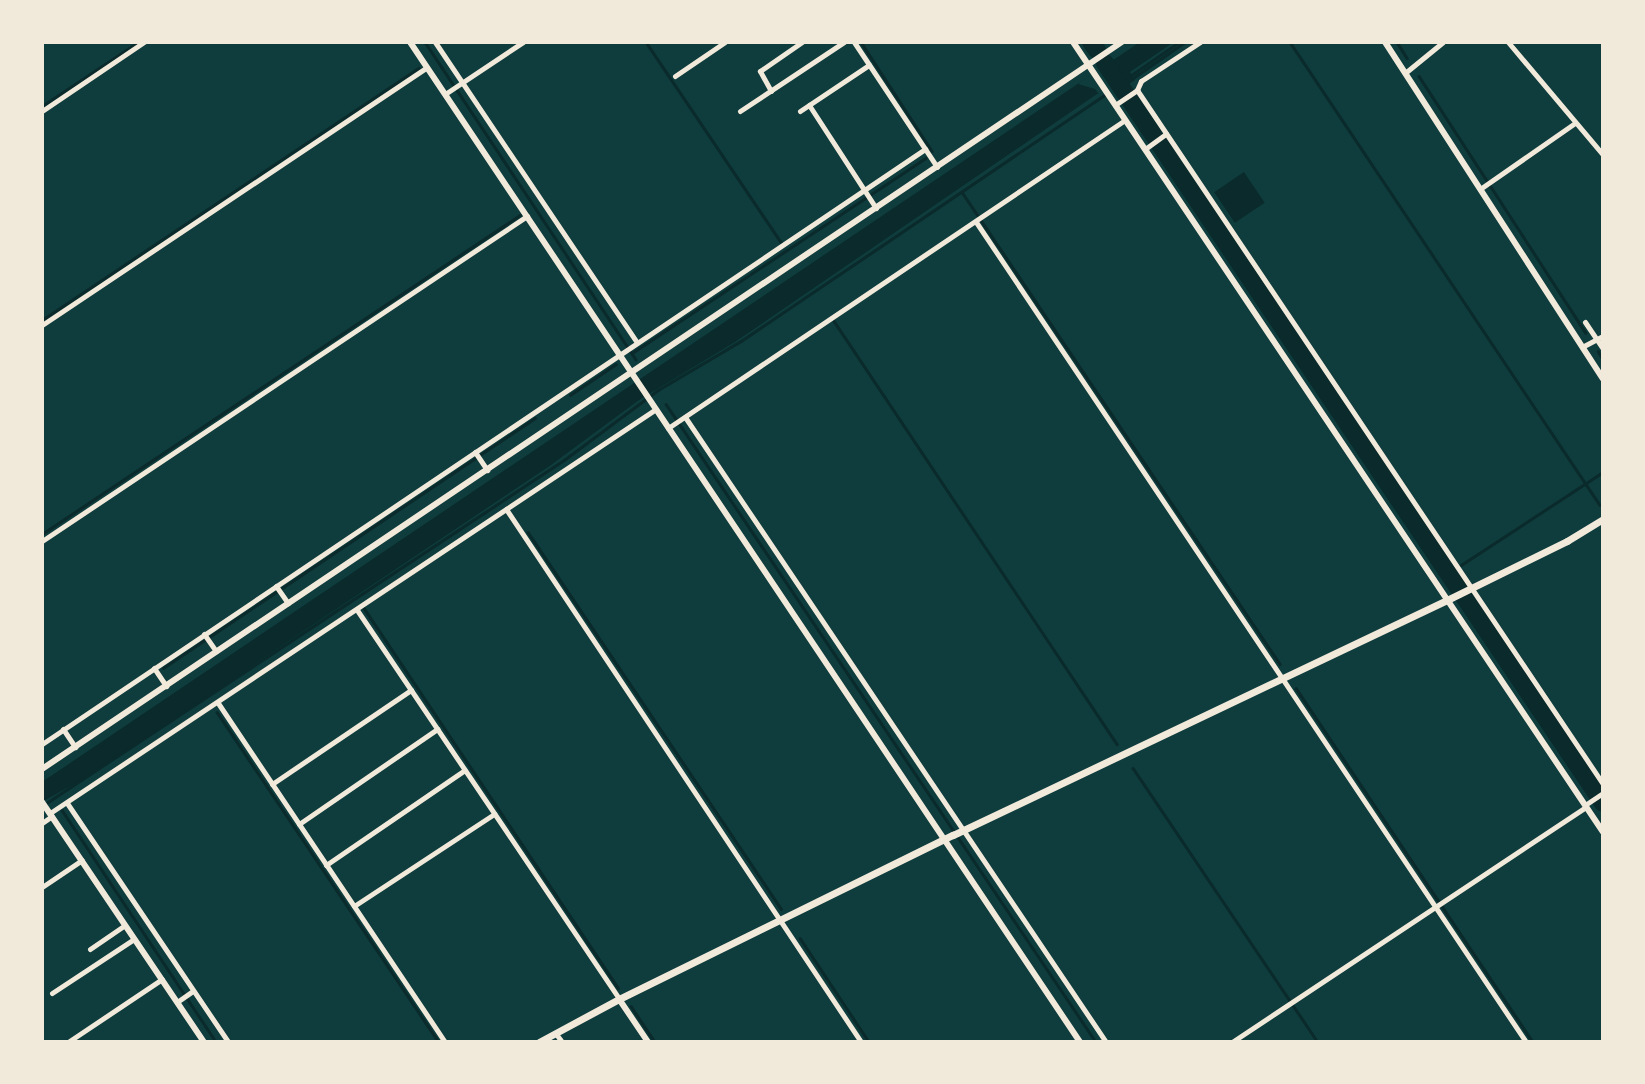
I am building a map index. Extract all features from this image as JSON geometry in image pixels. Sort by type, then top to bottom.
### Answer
[{"type":"main road","points":[[539,1042],[619,999],[944,839],[1456,596],[1567,541],[1603,519]]},
{"type":"street","points":[[42,111],[144,42]]},
{"type":"street","points":[[410,42],[623,353],[649,400],[1080,1042]]},
{"type":"street","points":[[435,42],[635,344]]},
{"type":"street","points":[[445,94],[523,42]]},
{"type":"street","points":[[675,76],[725,42]]},
{"type":"street","points":[[771,90],[760,71],[802,42]]},
{"type":"street","points":[[740,111],[844,42]]},
{"type":"street","points":[[853,42],[937,167]]},
{"type":"street","points":[[1073,42],[1125,120],[1148,147],[1603,832]]},
{"type":"street","points":[[1107,42],[1111,50]]},
{"type":"street","points":[[42,769],[487,470],[634,377],[876,208],[1122,42]]},
{"type":"street","points":[[1115,105],[1134,92],[1141,81],[1200,42]]},
{"type":"street","points":[[1385,42],[1603,379]]},
{"type":"street","points":[[1405,73],[1443,42]]},
{"type":"street","points":[[1507,42],[1603,155]]},
{"type":"street","points":[[800,111],[869,65]]},
{"type":"street","points":[[42,325],[427,67]]},
{"type":"street","points":[[1134,92],[1603,784]]},
{"type":"street","points":[[809,105],[876,208]]},
{"type":"street","points":[[668,428],[1125,120]]},
{"type":"street","points":[[1480,189],[1575,123]]},
{"type":"street","points":[[1148,147],[1165,135]]},
{"type":"street","points":[[42,744],[477,455],[635,344],[783,245],[866,194],[925,149]]},
{"type":"street","points":[[42,541],[527,216]]},
{"type":"street","points":[[979,220],[1282,680],[1438,904],[1525,1042]]},
{"type":"street","points":[[1585,322],[1600,338],[1603,349]]},
{"type":"street","points":[[1582,347],[1600,338]]},
{"type":"street","points":[[42,823],[47,810],[67,803],[656,410]]},
{"type":"street","points":[[681,420],[959,832],[1106,1042]]},
{"type":"street","points":[[477,455],[487,470]]},
{"type":"street","points":[[506,509],[861,1042]]},
{"type":"street","points":[[278,589],[288,603]]},
{"type":"street","points":[[357,610],[648,1042]]},
{"type":"street","points":[[206,637],[216,651]]},
{"type":"street","points":[[153,668],[166,686]]},
{"type":"street","points":[[272,784],[411,690]]},
{"type":"street","points":[[218,703],[445,1042]]},
{"type":"street","points":[[63,729],[75,747]]},
{"type":"street","points":[[299,824],[438,729]]},
{"type":"street","points":[[326,864],[465,770]]},
{"type":"street","points":[[1232,1042],[1438,904],[1446,902],[1602,793]]},
{"type":"street","points":[[67,803],[186,996],[204,1042]]},
{"type":"street","points":[[47,810],[162,979],[186,996],[228,1042]]},
{"type":"street","points":[[354,906],[494,814]]},
{"type":"street","points":[[42,887],[82,860]]},
{"type":"street","points":[[90,949],[125,925]]},
{"type":"street","points":[[52,993],[134,939]]},
{"type":"street","points":[[68,1042],[162,979]]},
{"type":"street","points":[[556,1034],[562,1042]]},
{"type":"water","points":[[1140,42],[1174,42],[1130,72],[1135,80],[1117,92],[1097,94],[735,342],[639,400],[551,465],[83,779],[42,802],[42,782]]},
{"type":"water","points":[[1244,172],[1265,203],[1235,223],[1214,192]]},
{"type":"pier","points":[[1102,66],[1117,92],[1101,97],[1095,89],[1078,84]]},
{"type":"waterway","points":[[42,106],[138,42]]},
{"type":"waterway","points":[[425,42],[636,359]]},
{"type":"waterway","points":[[646,42],[783,245]]},
{"type":"waterway","points":[[861,42],[932,151]]},
{"type":"waterway","points":[[1091,42],[1097,50]]},
{"type":"waterway","points":[[1130,76],[1179,42]]},
{"type":"waterway","points":[[1133,78],[1185,42]]},
{"type":"waterway","points":[[1290,42],[1600,505]]},
{"type":"waterway","points":[[1397,42],[1407,58]]},
{"type":"waterway","points":[[1105,63],[1603,803]]},
{"type":"waterway","points":[[42,320],[419,68]]},
{"type":"waterway","points":[[1419,76],[1586,333]]},
{"type":"waterway","points":[[45,804],[564,460],[658,390],[741,341],[1106,94]]},
{"type":"waterway","points":[[632,353],[925,158]]},
{"type":"waterway","points":[[962,192],[1280,664]]},
{"type":"waterway","points":[[42,534],[520,215]]},
{"type":"waterway","points":[[834,321],[1117,744]]},
{"type":"waterway","points":[[1598,351],[1603,359]]},
{"type":"waterway","points":[[570,395],[616,364]]},
{"type":"waterway","points":[[666,404],[1096,1042]]},
{"type":"waterway","points":[[163,668],[535,418]]},
{"type":"waterway","points":[[1461,565],[1603,472]]},
{"type":"waterway","points":[[528,532],[781,909]]},
{"type":"waterway","points":[[1448,573],[1455,569]]},
{"type":"waterway","points":[[364,608],[618,988]]},
{"type":"waterway","points":[[1296,688],[1533,1042]]},
{"type":"waterway","points":[[217,712],[439,1042]]},
{"type":"waterway","points":[[1133,768],[1318,1042]]},
{"type":"waterway","points":[[62,810],[216,1042]]},
{"type":"waterway","points":[[800,938],[869,1042]]},
{"type":"waterway","points":[[631,1006],[655,1042]]}]
